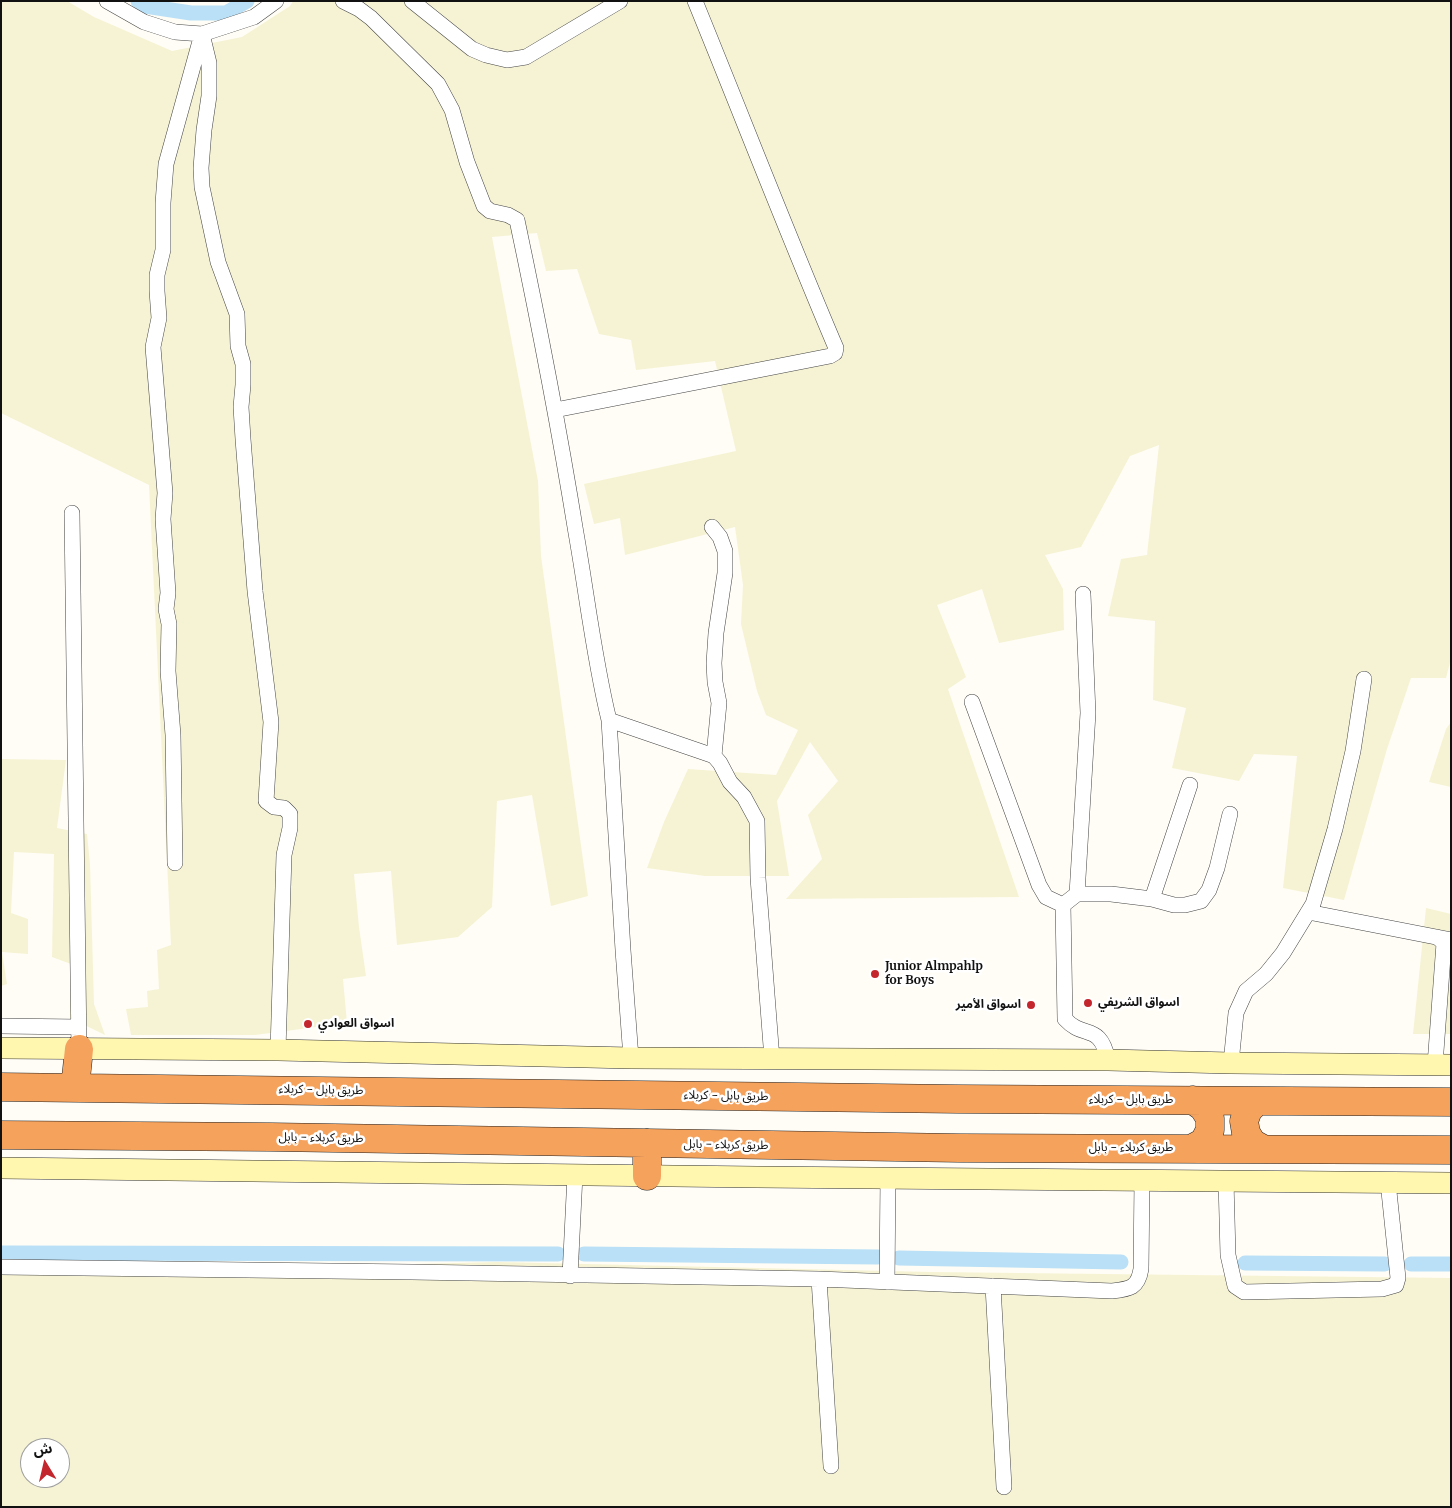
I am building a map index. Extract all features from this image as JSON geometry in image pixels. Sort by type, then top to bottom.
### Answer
[{"type":"highway","points":[[75,1088],[79,1038]]},
{"type":"highway","name":"طريق بابل - كربلاء","points":[[1,1087],[958,1099],[1451,1102]]},
{"type":"highway","points":[[1192,1100],[1203,1107],[1210,1118],[1210,1130],[1204,1142],[1193,1148]]},
{"type":"highway","points":[[1257,1101],[1248,1110],[1244,1121],[1246,1133],[1252,1143],[1263,1149]]},
{"type":"highway","name":"طريق كربلاء - بابل","points":[[1,1135],[271,1137],[959,1148],[1451,1150]]},
{"type":"highway","points":[[647,1143],[647,1176]]},
{"type":"main road","points":[[1,1048],[79,1038],[278,1050],[631,1058],[1108,1060],[1443,1065]]},
{"type":"main road","points":[[1,1168],[1451,1183]]},
{"type":"street","points":[[107,1],[144,22],[175,32],[202,34],[254,17],[276,1]]},
{"type":"street","points":[[343,1],[359,9],[370,18],[438,84],[452,110],[484,206],[490,211],[508,215],[517,220],[545,353],[577,534],[601,687],[609,720],[631,1058]]},
{"type":"street","points":[[412,1],[472,49],[507,60],[526,57],[620,1]]},
{"type":"street","points":[[555,410],[830,356],[835,353],[836,348],[794,250],[695,1]]},
{"type":"street","points":[[175,863],[174,742],[168,671],[169,624],[166,609],[168,593],[163,519],[165,493],[153,347],[159,318],[156,291],[163,250],[163,203],[166,164],[202,34]]},
{"type":"street","points":[[202,34],[209,63],[209,96],[204,130],[202,187],[218,262],[237,314],[238,346],[243,364],[241,407],[243,439],[255,591],[271,722],[266,802],[274,807],[284,808],[290,814],[290,828],[284,855],[278,1050]]},
{"type":"street","points":[[1,1026],[79,1038],[72,513]]},
{"type":"street","points":[[712,527],[720,537],[725,551],[725,573],[716,632],[714,663],[719,703],[714,756],[730,782],[744,797],[757,821],[758,878],[772,1059]]},
{"type":"street","points":[[1077,894],[1088,713],[1083,594]]},
{"type":"street","points":[[1231,1063],[1236,1013],[1246,991],[1266,974],[1283,954],[1313,904],[1335,829],[1353,751],[1364,679]]},
{"type":"street","points":[[972,702],[1039,886],[1046,897],[1063,905]]},
{"type":"street","points":[[609,720],[714,756]]},
{"type":"street","points":[[1152,899],[1190,785]]},
{"type":"street","points":[[1063,905],[1077,894],[1111,894],[1152,899],[1174,905],[1186,905],[1201,901],[1209,890],[1217,868],[1230,814]]},
{"type":"street","points":[[1063,905],[1065,1019],[1072,1026],[1096,1034],[1105,1046],[1108,1060]]},
{"type":"street","points":[[1308,912],[1444,939],[1443,1065]]},
{"type":"street","points":[[570,1276],[575,1175]]},
{"type":"street","points":[[887,1282],[888,1178]]},
{"type":"street","points":[[1,1267],[820,1279],[1112,1291],[1125,1290],[1136,1285],[1140,1279],[1142,1269],[1142,1181]]},
{"type":"street","points":[[1226,1182],[1228,1255],[1235,1286],[1244,1292],[1382,1289],[1396,1285],[1398,1278],[1388,1182]]},
{"type":"street","points":[[820,1279],[831,1466]]},
{"type":"street","points":[[993,1286],[1004,1488]]},
{"type":"shaded area","points":[[1,1],[67,1],[94,17],[172,51],[242,37],[290,6],[293,1],[1451,1],[1451,659],[1446,678],[1411,678],[1387,749],[1344,900],[1283,888],[1297,756],[1254,754],[1239,781],[1172,768],[1186,708],[1153,700],[1155,621],[1108,616],[1121,559],[1147,555],[1159,445],[1130,456],[1081,547],[1045,555],[1063,589],[1064,630],[999,643],[982,589],[937,605],[966,677],[948,689],[1019,897],[786,899],[822,859],[808,815],[838,781],[810,742],[777,801],[789,876],[705,876],[647,868],[664,822],[688,769],[776,775],[798,730],[766,715],[757,691],[741,624],[743,585],[735,527],[625,555],[620,518],[594,524],[584,484],[736,451],[715,361],[636,370],[631,340],[599,334],[577,269],[546,271],[537,233],[492,237],[538,481],[541,556],[588,896],[551,906],[532,795],[497,801],[492,907],[458,937],[397,945],[391,871],[354,874],[366,976],[343,979],[347,1023],[255,1035],[131,1035],[126,1009],[148,1007],[147,991],[159,989],[157,950],[171,945],[149,485],[1,413]]},
{"type":"shaded area","points":[[1451,722],[1451,787],[1429,782],[1446,729]]},
{"type":"shaded area","points":[[1,759],[66,760],[57,828],[87,834],[90,864],[94,1004],[105,1035],[70,1018],[71,964],[52,957],[54,854],[14,852],[11,913],[28,919],[28,954],[2,952],[7,984],[1,986]]},
{"type":"shaded area","points":[[1426,908],[1451,914],[1451,1034],[1413,1034]]},
{"type":"shaded area","points":[[498,1262],[930,1272],[1451,1278],[1451,1507],[1,1507],[1,1274]]},
{"type":"waterway","points":[[138,1],[145,6],[191,13],[226,13],[247,1]]},
{"type":"waterway","points":[[1,1253],[558,1254]]},
{"type":"waterway","points":[[584,1254],[878,1257]]},
{"type":"waterway","points":[[899,1258],[1121,1262]]},
{"type":"waterway","points":[[1245,1263],[1385,1264]]},
{"type":"waterway","points":[[1411,1264],[1451,1264]]},
{"type":"place","name":"Junior Almpahlp for Boys","points":[[875,974]]},
{"type":"place","name":"اسواق الشريفي","points":[[1088,1003]]},
{"type":"place","name":"اسواق الأمير","points":[[1031,1005]]},
{"type":"place","name":"اسواق العوادي","points":[[308,1024]]}]
